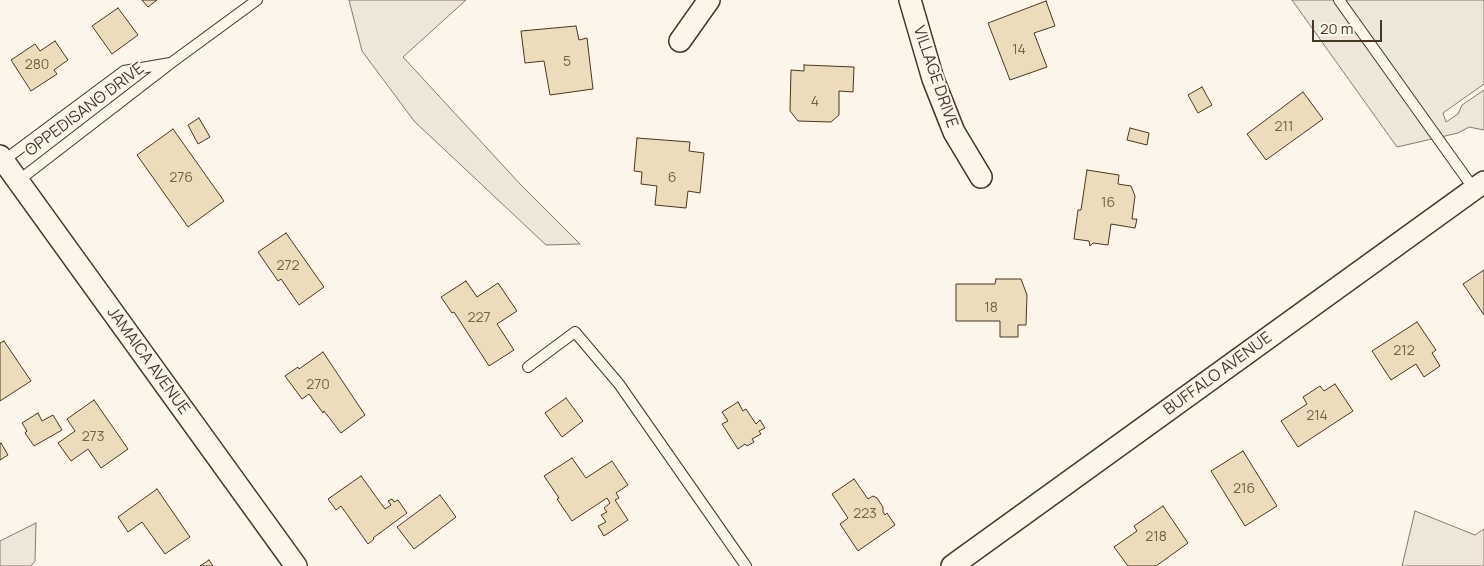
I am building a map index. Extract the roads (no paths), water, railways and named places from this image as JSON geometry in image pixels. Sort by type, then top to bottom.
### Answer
[{"type":"street","points":[[680,41],[709,0]]},
{"type":"street","name":"VILLAGE DRIVE","points":[[910,0],[936,88],[954,132],[981,177]]},
{"type":"street","name":"JAMAICA AVENUE","points":[[2,159],[296,566]]},
{"type":"street","name":"BUFFALO AVENUE","points":[[952,566],[1479,185]]},
{"type":"lane","name":"OPPEDISANO DRIVE","points":[[18,181],[171,63],[257,0]]},
{"type":"lane","points":[[1339,0],[1479,185]]},
{"type":"lane","name":"OPPEDISANO DRIVE","points":[[2,159],[124,71],[171,63]]},
{"type":"lane","points":[[528,367],[576,332],[619,384],[746,566]]}]
